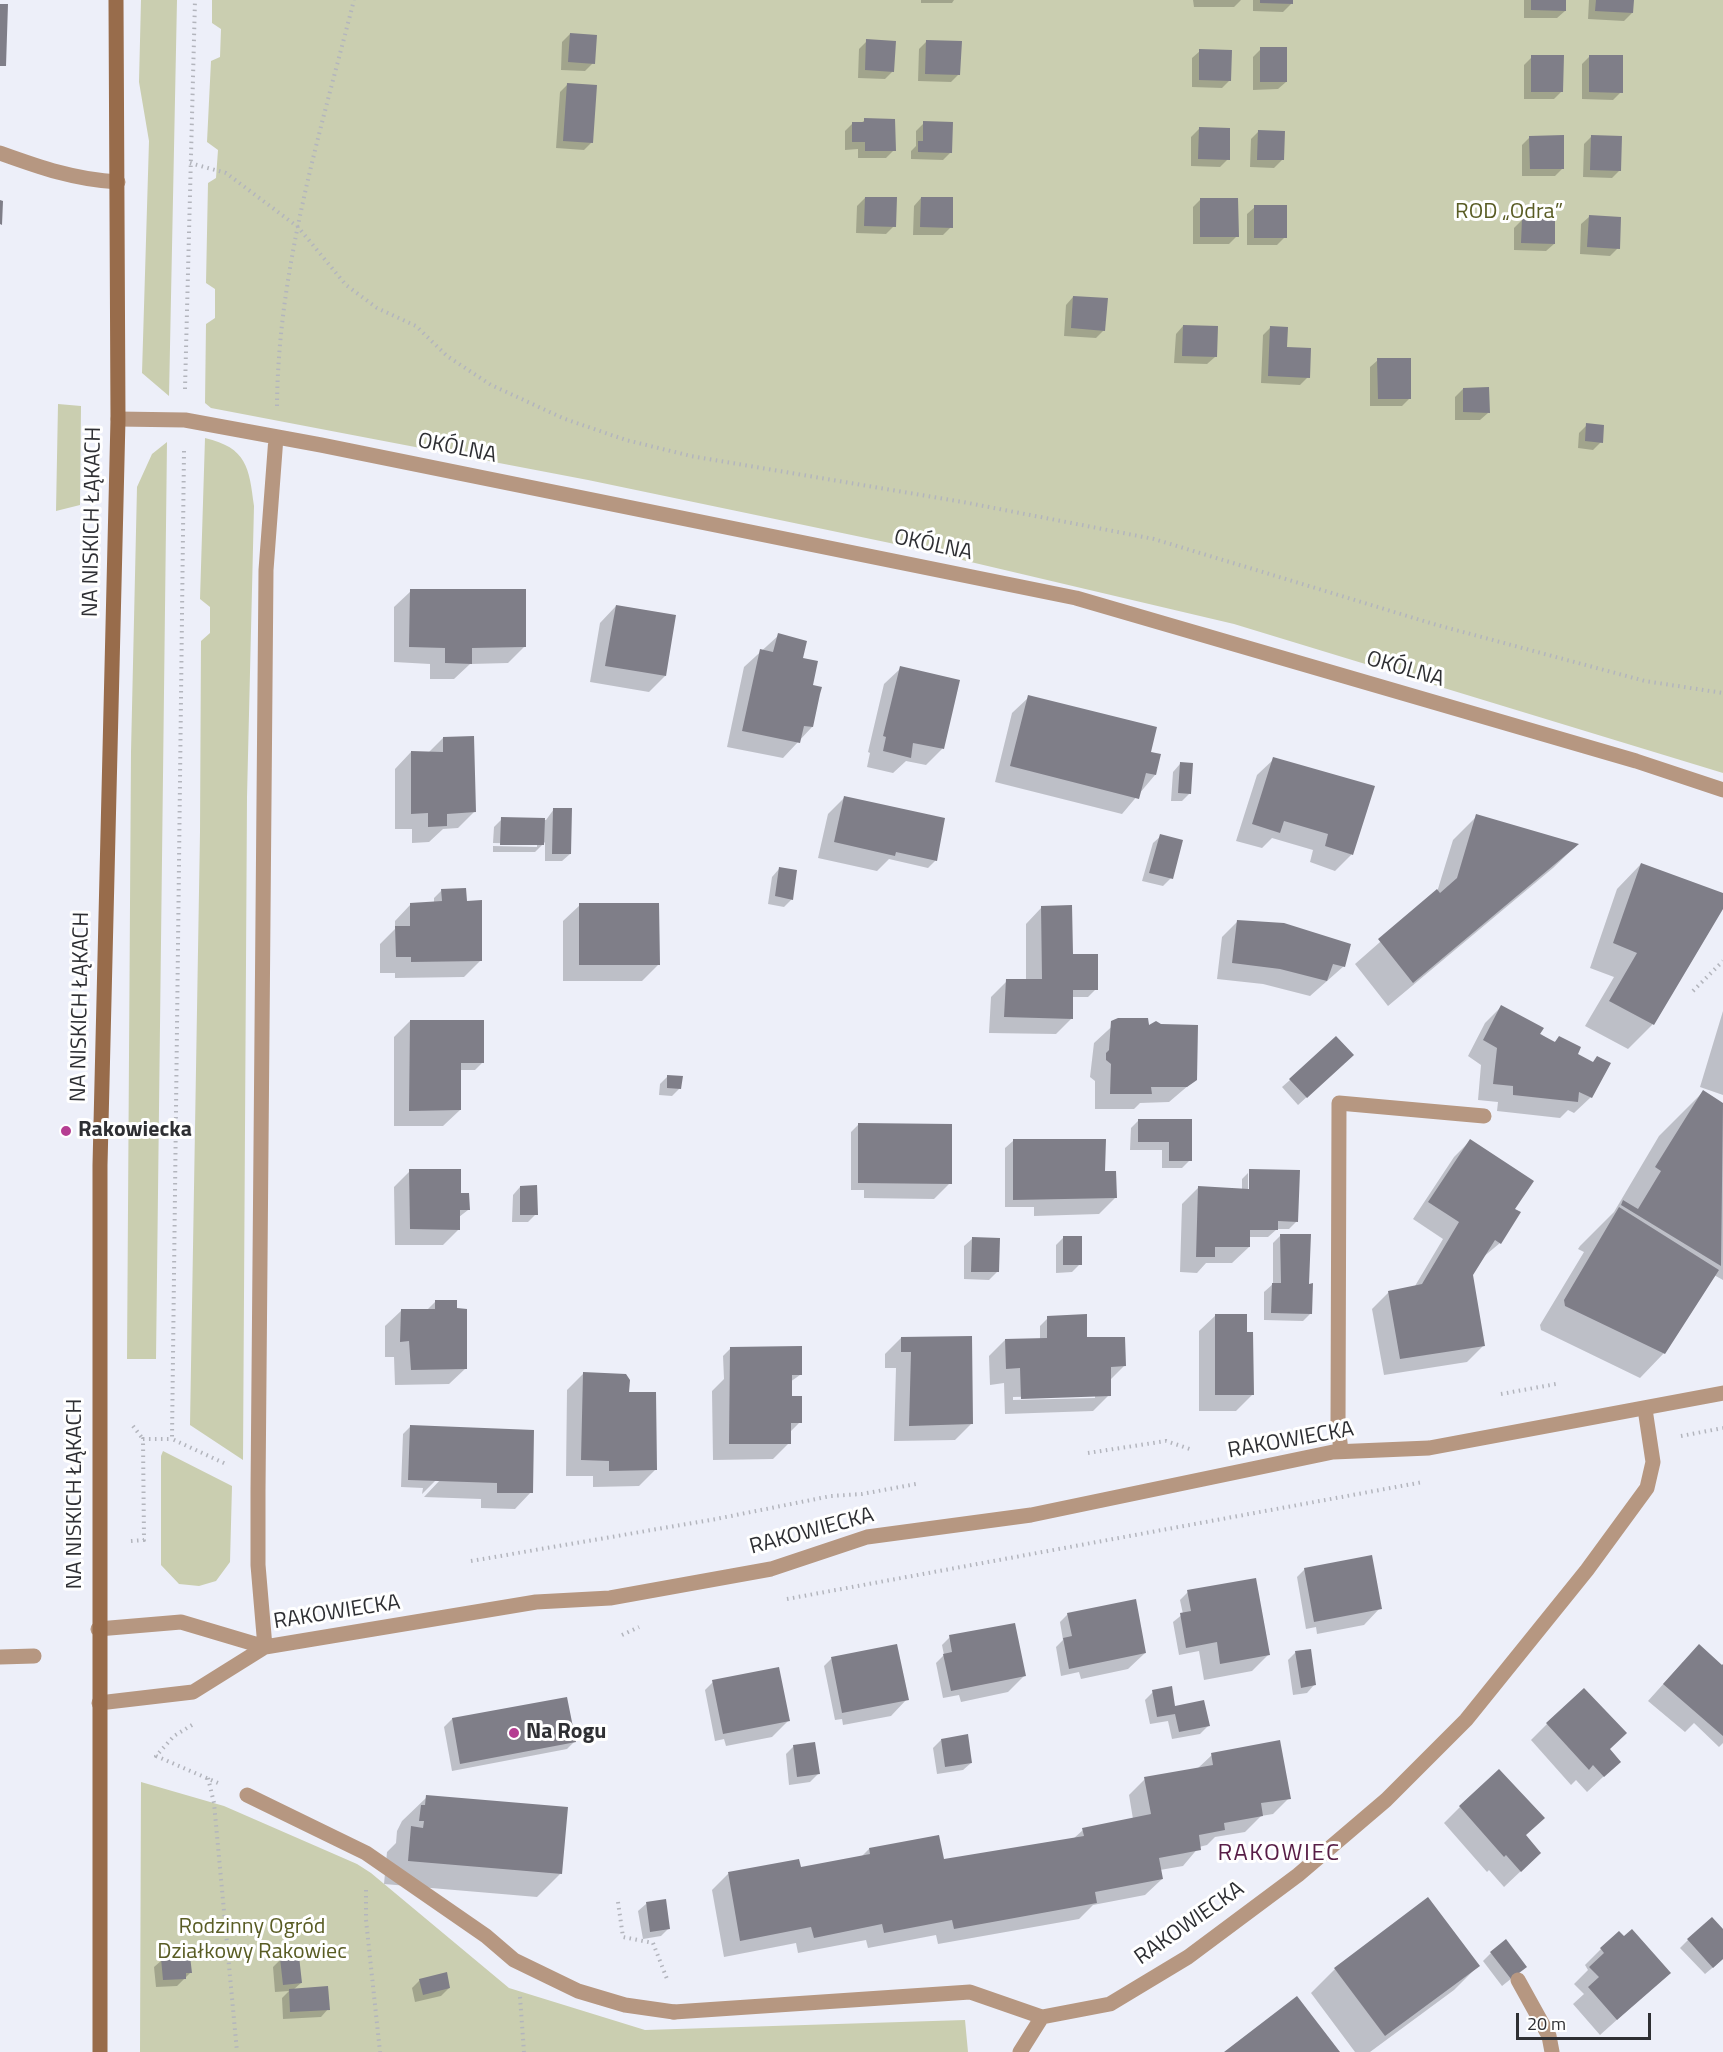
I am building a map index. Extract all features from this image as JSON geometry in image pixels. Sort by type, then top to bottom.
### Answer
[{"type":"street","name":"NA NISKICH ŁĄKACH","points":[[100,2052],[98,1629],[100,1165],[118,418],[116,0]]},
{"type":"street","points":[[0,153],[55,173],[92,181],[118,182]]},
{"type":"street","name":"OKÓLNA","points":[[118,418],[184,420],[276,437],[647,509],[1076,598],[1636,761],[1723,790]]},
{"type":"street","points":[[99,1703],[193,1692],[265,1647],[258,1565],[258,1472],[266,570],[276,437]]},
{"type":"street","points":[[1341,1451],[1338,1425],[1339,1103],[1484,1116]]},
{"type":"street","name":"RAKOWIECKA","points":[[98,1629],[182,1622],[265,1647],[536,1602],[610,1598],[771,1569],[867,1537],[1031,1515],[1341,1451],[1429,1448],[1723,1393]]},
{"type":"street","name":"RAKOWIECKA","points":[[247,1795],[366,1853],[486,1936],[514,1960],[578,1991],[625,2005],[674,2012],[970,1992],[1042,2017],[1110,2004],[1188,1957],[1298,1875],[1386,1800],[1458,1728],[1587,1570],[1647,1488],[1653,1462],[1645,1409]]},
{"type":"street","points":[[0,1657],[34,1656]]},
{"type":"street","points":[[1518,1980],[1550,2036],[1552,2052]]},
{"type":"street","points":[[1020,2052],[1042,2017]]},
{"type":"path","points":[[172,1439],[184,420],[195,0]]},
{"type":"path","points":[[276,437],[277,378],[286,294],[297,227],[354,0]]},
{"type":"path","points":[[190,163],[226,173],[297,227],[346,285],[377,308],[416,327],[447,356],[464,368],[491,384],[565,419],[626,440],[691,456],[963,502],[1154,539],[1448,628],[1645,681],[1723,693]]},
{"type":"path","points":[[1693,991],[1723,961]]},
{"type":"path","points":[[1501,1394],[1556,1384]]},
{"type":"path","points":[[1678,1436],[1723,1428]]},
{"type":"path","points":[[144,1540],[144,1439],[172,1439],[242,1472],[258,1472]]},
{"type":"path","points":[[1088,1453],[1166,1441],[1190,1449]]},
{"type":"path","points":[[776,1601],[1425,1482]]},
{"type":"path","points":[[471,1561],[716,1520],[831,1496],[862,1494],[916,1484]]},
{"type":"path","points":[[622,1635],[648,1626]]},
{"type":"path","points":[[198,1722],[174,1736],[156,1756],[247,1795]]},
{"type":"path","points":[[208,1778],[214,1803],[237,2052]]},
{"type":"path","points":[[366,1853],[366,1920],[380,2052]]},
{"type":"path","points":[[618,1902],[623,1937],[653,1943],[665,1968],[674,2012]]},
{"type":"path","points":[[514,1960],[524,2052]]},
{"type":"green space","points":[[141,0],[177,0],[169,396],[142,373],[149,141],[139,82]]},
{"type":"green space","name":"ROD „Odra”","points":[[212,0],[1723,0],[1723,773],[1234,624],[890,543],[588,480],[211,408],[205,403],[206,324],[215,318],[215,289],[206,283],[208,183],[216,178],[218,150],[207,142],[211,61],[220,57],[221,29],[212,23]]},
{"type":"green space","points":[[58,404],[81,406],[80,505],[56,511]]},
{"type":"green space","points":[[205,438],[230,447],[238,454],[247,470],[254,506],[247,797],[243,1460],[190,1425],[201,641],[210,633],[210,607],[200,599]]},
{"type":"green space","points":[[167,442],[156,1359],[127,1359],[131,752],[137,487],[152,454]]},
{"type":"green space","points":[[163,1451],[232,1486],[230,1562],[216,1581],[199,1586],[179,1584],[161,1565],[161,1456]]},
{"type":"green space","name":"Rodzinny Ogród Działkowy Rakowiec","points":[[141,1782],[224,1806],[357,1864],[371,1873],[509,1988],[645,2030],[965,2020],[968,2052],[140,2052]]},
{"type":"building","points":[[1260,0],[1293,0],[1293,4],[1260,3]]},
{"type":"building","points":[[1531,0],[1566,0],[1566,11],[1531,10]]},
{"type":"building","points":[[1596,0],[1634,0],[1633,13],[1595,11]]},
{"type":"building","points":[[0,4],[8,4],[6,66],[0,66]]},
{"type":"building","points":[[570,33],[597,35],[595,64],[568,62]]},
{"type":"building","points":[[866,39],[896,41],[894,72],[865,70]]},
{"type":"building","points":[[926,40],[962,41],[960,75],[925,74]]},
{"type":"building","points":[[1260,47],[1287,47],[1287,82],[1260,82]]},
{"type":"building","points":[[1199,49],[1232,50],[1231,81],[1199,80]]},
{"type":"building","points":[[1531,55],[1564,55],[1563,92],[1531,92]]},
{"type":"building","points":[[1589,55],[1623,55],[1623,93],[1589,92]]},
{"type":"building","points":[[567,83],[597,85],[593,143],[563,141]]},
{"type":"building","points":[[864,118],[895,119],[896,151],[865,151],[865,142],[852,142],[852,122],[864,122]]},
{"type":"building","points":[[923,121],[953,122],[952,153],[918,152],[918,141],[923,141]]},
{"type":"building","points":[[1199,127],[1230,128],[1230,160],[1198,159]]},
{"type":"building","points":[[1258,130],[1285,131],[1284,160],[1257,160]]},
{"type":"building","points":[[1564,135],[1564,169],[1530,169],[1529,136]]},
{"type":"building","points":[[1591,135],[1622,136],[1621,171],[1590,170]]},
{"type":"building","points":[[865,197],[897,197],[896,227],[864,226]]},
{"type":"building","points":[[921,197],[953,197],[953,228],[920,227]]},
{"type":"building","points":[[1200,198],[1238,198],[1239,237],[1200,237]]},
{"type":"building","points":[[0,200],[3,201],[2,225],[0,224]]},
{"type":"building","points":[[1254,205],[1287,205],[1287,238],[1254,238]]},
{"type":"building","points":[[1589,215],[1621,217],[1620,249],[1587,247]]},
{"type":"building","points":[[1522,219],[1555,219],[1555,244],[1521,243]]},
{"type":"building","points":[[1073,296],[1108,298],[1105,331],[1071,328]]},
{"type":"building","points":[[1183,325],[1218,326],[1217,357],[1182,356]]},
{"type":"building","points":[[1270,326],[1288,327],[1287,347],[1311,348],[1310,378],[1268,376]]},
{"type":"building","points":[[1377,358],[1411,358],[1411,399],[1378,399]]},
{"type":"building","points":[[1489,387],[1490,413],[1463,412],[1463,388]]},
{"type":"building","points":[[1586,423],[1604,425],[1603,443],[1585,441]]},
{"type":"building","points":[[410,589],[526,589],[526,647],[472,648],[472,664],[445,663],[445,648],[409,647]]},
{"type":"building","points":[[616,605],[676,615],[666,676],[605,666]]},
{"type":"building","points":[[778,633],[807,641],[803,658],[818,661],[813,685],[822,687],[813,727],[804,726],[800,743],[742,731],[760,649],[773,652]]},
{"type":"building","points":[[900,666],[960,680],[944,749],[913,743],[911,758],[883,751],[886,737],[883,736]]},
{"type":"building","points":[[1028,695],[1157,727],[1151,752],[1161,754],[1156,775],[1146,773],[1139,799],[1010,766]]},
{"type":"building","points":[[474,736],[476,812],[447,814],[447,826],[428,827],[428,813],[411,814],[411,751],[443,752],[443,737]]},
{"type":"building","points":[[1273,757],[1375,786],[1353,855],[1325,846],[1328,834],[1284,821],[1280,833],[1252,824]]},
{"type":"building","points":[[1180,762],[1193,763],[1191,794],[1178,793]]},
{"type":"building","points":[[844,796],[945,818],[937,861],[896,852],[895,856],[834,842]]},
{"type":"building","points":[[553,808],[572,808],[571,854],[552,854]]},
{"type":"building","points":[[1476,814],[1579,844],[1413,983],[1378,939],[1437,889],[1440,893],[1457,878]]},
{"type":"building","points":[[501,817],[545,818],[544,845],[500,845]]},
{"type":"building","points":[[1160,834],[1183,840],[1173,879],[1149,873]]},
{"type":"building","points":[[1641,863],[1723,893],[1723,909],[1654,1025],[1609,1001],[1637,953],[1613,943]]},
{"type":"building","points":[[779,867],[797,870],[793,900],[775,896]]},
{"type":"building","points":[[466,888],[467,901],[482,900],[482,961],[411,962],[411,957],[396,957],[395,926],[410,926],[410,903],[442,901],[441,889]]},
{"type":"building","points":[[579,903],[659,903],[660,965],[579,965]]},
{"type":"building","points":[[1072,905],[1073,954],[1098,954],[1098,990],[1073,990],[1073,1019],[1004,1017],[1006,979],[1042,979],[1041,906]]},
{"type":"building","points":[[1237,920],[1284,923],[1351,944],[1345,967],[1333,964],[1327,981],[1280,969],[1232,963]]},
{"type":"building","points":[[1501,1005],[1544,1028],[1540,1034],[1555,1042],[1559,1036],[1581,1047],[1578,1054],[1593,1062],[1597,1056],[1611,1063],[1592,1098],[1579,1092],[1578,1102],[1513,1095],[1513,1086],[1493,1084],[1497,1048],[1483,1040]]},
{"type":"building","points":[[1118,1018],[1148,1018],[1149,1025],[1156,1021],[1161,1024],[1198,1025],[1197,1080],[1187,1087],[1151,1087],[1152,1094],[1110,1094],[1111,1064],[1106,1060],[1106,1053],[1109,1050],[1111,1021]]},
{"type":"building","points":[[410,1020],[484,1020],[484,1063],[461,1063],[461,1110],[409,1111]]},
{"type":"building","points":[[1336,1036],[1354,1055],[1307,1098],[1289,1079]]},
{"type":"building","points":[[667,1075],[683,1076],[681,1089],[667,1088]]},
{"type":"building","points":[[1703,1090],[1723,1103],[1721,1266],[1621,1205],[1623,1200],[1638,1209],[1661,1171],[1655,1167]]},
{"type":"building","points":[[1138,1119],[1192,1119],[1192,1161],[1169,1161],[1169,1142],[1138,1142]]},
{"type":"building","points":[[858,1123],[952,1124],[952,1184],[858,1183]]},
{"type":"building","points":[[1013,1139],[1106,1139],[1105,1171],[1116,1171],[1117,1198],[1013,1200]]},
{"type":"building","points":[[1470,1139],[1534,1181],[1515,1209],[1521,1212],[1501,1244],[1495,1240],[1473,1275],[1485,1346],[1400,1359],[1388,1291],[1422,1284],[1459,1222],[1428,1202]]},
{"type":"building","points":[[409,1169],[461,1169],[461,1193],[469,1193],[470,1210],[460,1210],[460,1230],[410,1229]]},
{"type":"building","points":[[1249,1169],[1300,1170],[1298,1222],[1278,1221],[1278,1230],[1250,1230],[1250,1247],[1215,1247],[1215,1257],[1196,1257],[1198,1186],[1249,1189]]},
{"type":"building","points":[[537,1185],[538,1215],[520,1215],[520,1186]]},
{"type":"building","points":[[1619,1207],[1719,1270],[1665,1354],[1565,1306],[1564,1300]]},
{"type":"building","points":[[1280,1234],[1311,1234],[1309,1284],[1313,1283],[1312,1314],[1271,1313],[1272,1283],[1281,1283]]},
{"type":"building","points":[[1063,1236],[1082,1236],[1082,1265],[1063,1265]]},
{"type":"building","points":[[972,1237],[1000,1238],[999,1272],[971,1272]]},
{"type":"building","points":[[435,1300],[457,1300],[457,1308],[467,1309],[467,1369],[411,1370],[409,1341],[400,1342],[401,1309],[435,1309]]},
{"type":"building","points":[[1087,1314],[1087,1337],[1125,1337],[1126,1366],[1111,1367],[1111,1396],[1021,1399],[1020,1368],[1006,1369],[1005,1339],[1047,1338],[1047,1316]]},
{"type":"building","points":[[1215,1314],[1247,1314],[1247,1332],[1253,1332],[1254,1395],[1215,1395]]},
{"type":"building","points":[[972,1336],[973,1424],[909,1426],[911,1352],[901,1352],[901,1337]]},
{"type":"building","points":[[802,1346],[802,1375],[792,1375],[792,1396],[802,1396],[802,1423],[791,1423],[791,1444],[729,1444],[730,1347]]},
{"type":"building","points":[[583,1372],[626,1374],[630,1380],[629,1392],[656,1392],[657,1470],[609,1471],[609,1461],[581,1460]]},
{"type":"building","points":[[410,1425],[534,1430],[533,1493],[497,1493],[497,1483],[408,1480]]},
{"type":"building","points":[[1372,1555],[1382,1609],[1314,1622],[1304,1568]]},
{"type":"building","points":[[1256,1578],[1270,1655],[1220,1664],[1217,1642],[1186,1648],[1180,1613],[1191,1611],[1187,1590]]},
{"type":"building","points":[[1136,1599],[1146,1653],[1069,1669],[1063,1638],[1072,1636],[1067,1613]]},
{"type":"building","points":[[1015,1623],[1026,1676],[951,1691],[943,1654],[952,1652],[949,1635]]},
{"type":"building","points":[[897,1644],[909,1700],[842,1713],[831,1657]]},
{"type":"building","points":[[1699,1644],[1723,1664],[1723,1736],[1663,1684]]},
{"type":"building","points":[[1311,1649],[1316,1685],[1301,1688],[1295,1651]]},
{"type":"building","points":[[779,1667],[790,1721],[723,1734],[712,1680]]},
{"type":"building","points":[[1172,1686],[1175,1706],[1204,1700],[1210,1726],[1179,1732],[1175,1714],[1157,1717],[1152,1690]]},
{"type":"building","points":[[1584,1688],[1627,1733],[1610,1749],[1621,1762],[1604,1777],[1593,1765],[1589,1770],[1546,1723]]},
{"type":"building","name":"Na Rogu","points":[[567,1697],[576,1742],[460,1764],[452,1718]]},
{"type":"building","points":[[968,1734],[972,1763],[945,1767],[941,1739]]},
{"type":"building","points":[[1280,1740],[1291,1799],[1261,1803],[1263,1816],[1224,1823],[1225,1830],[1199,1835],[1201,1850],[1159,1858],[1163,1879],[1095,1892],[1097,1903],[954,1929],[952,1920],[884,1933],[882,1924],[814,1938],[811,1927],[740,1941],[728,1872],[799,1859],[801,1867],[870,1854],[869,1848],[939,1835],[944,1859],[1084,1836],[1082,1828],[1151,1814],[1144,1777],[1213,1765],[1211,1753]]},
{"type":"building","points":[[815,1742],[820,1774],[797,1777],[793,1745]]},
{"type":"building","points":[[1499,1769],[1545,1818],[1526,1835],[1541,1853],[1521,1872],[1506,1855],[1504,1857],[1459,1806]]},
{"type":"building","points":[[426,1795],[568,1807],[562,1874],[408,1861],[411,1826],[423,1828],[424,1821],[419,1821],[421,1805],[425,1805]]},
{"type":"building","points":[[1428,1897],[1480,1966],[1385,2036],[1334,1968]]},
{"type":"building","points":[[666,1899],[670,1929],[650,1932],[646,1902]]},
{"type":"building","points":[[1712,1917],[1723,1929],[1723,1959],[1713,1968],[1687,1939]]},
{"type":"building","points":[[1632,1929],[1671,1973],[1617,2020],[1588,1987],[1599,1977],[1589,1967],[1604,1953],[1600,1948],[1619,1931],[1624,1936]]},
{"type":"building","points":[[1506,1939],[1527,1967],[1511,1979],[1490,1952]]},
{"type":"building","points":[[190,1956],[192,1973],[186,1973],[186,1979],[163,1980],[161,1958]]},
{"type":"building","points":[[299,1956],[302,1983],[283,1985],[280,1958]]},
{"type":"building","points":[[447,1972],[450,1988],[423,1995],[419,1979]]},
{"type":"building","points":[[328,1986],[330,2010],[290,2012],[289,1989]]},
{"type":"building","points":[[1297,1996],[1340,2052],[1224,2052]]},
{"type":"place","name":"Rakowiecka","points":[[66,1131]]},
{"type":"place","name":"Na Rogu","points":[[514,1733]]},
{"type":"district","name":"RAKOWIEC","points":[[1279,1854]]}]
